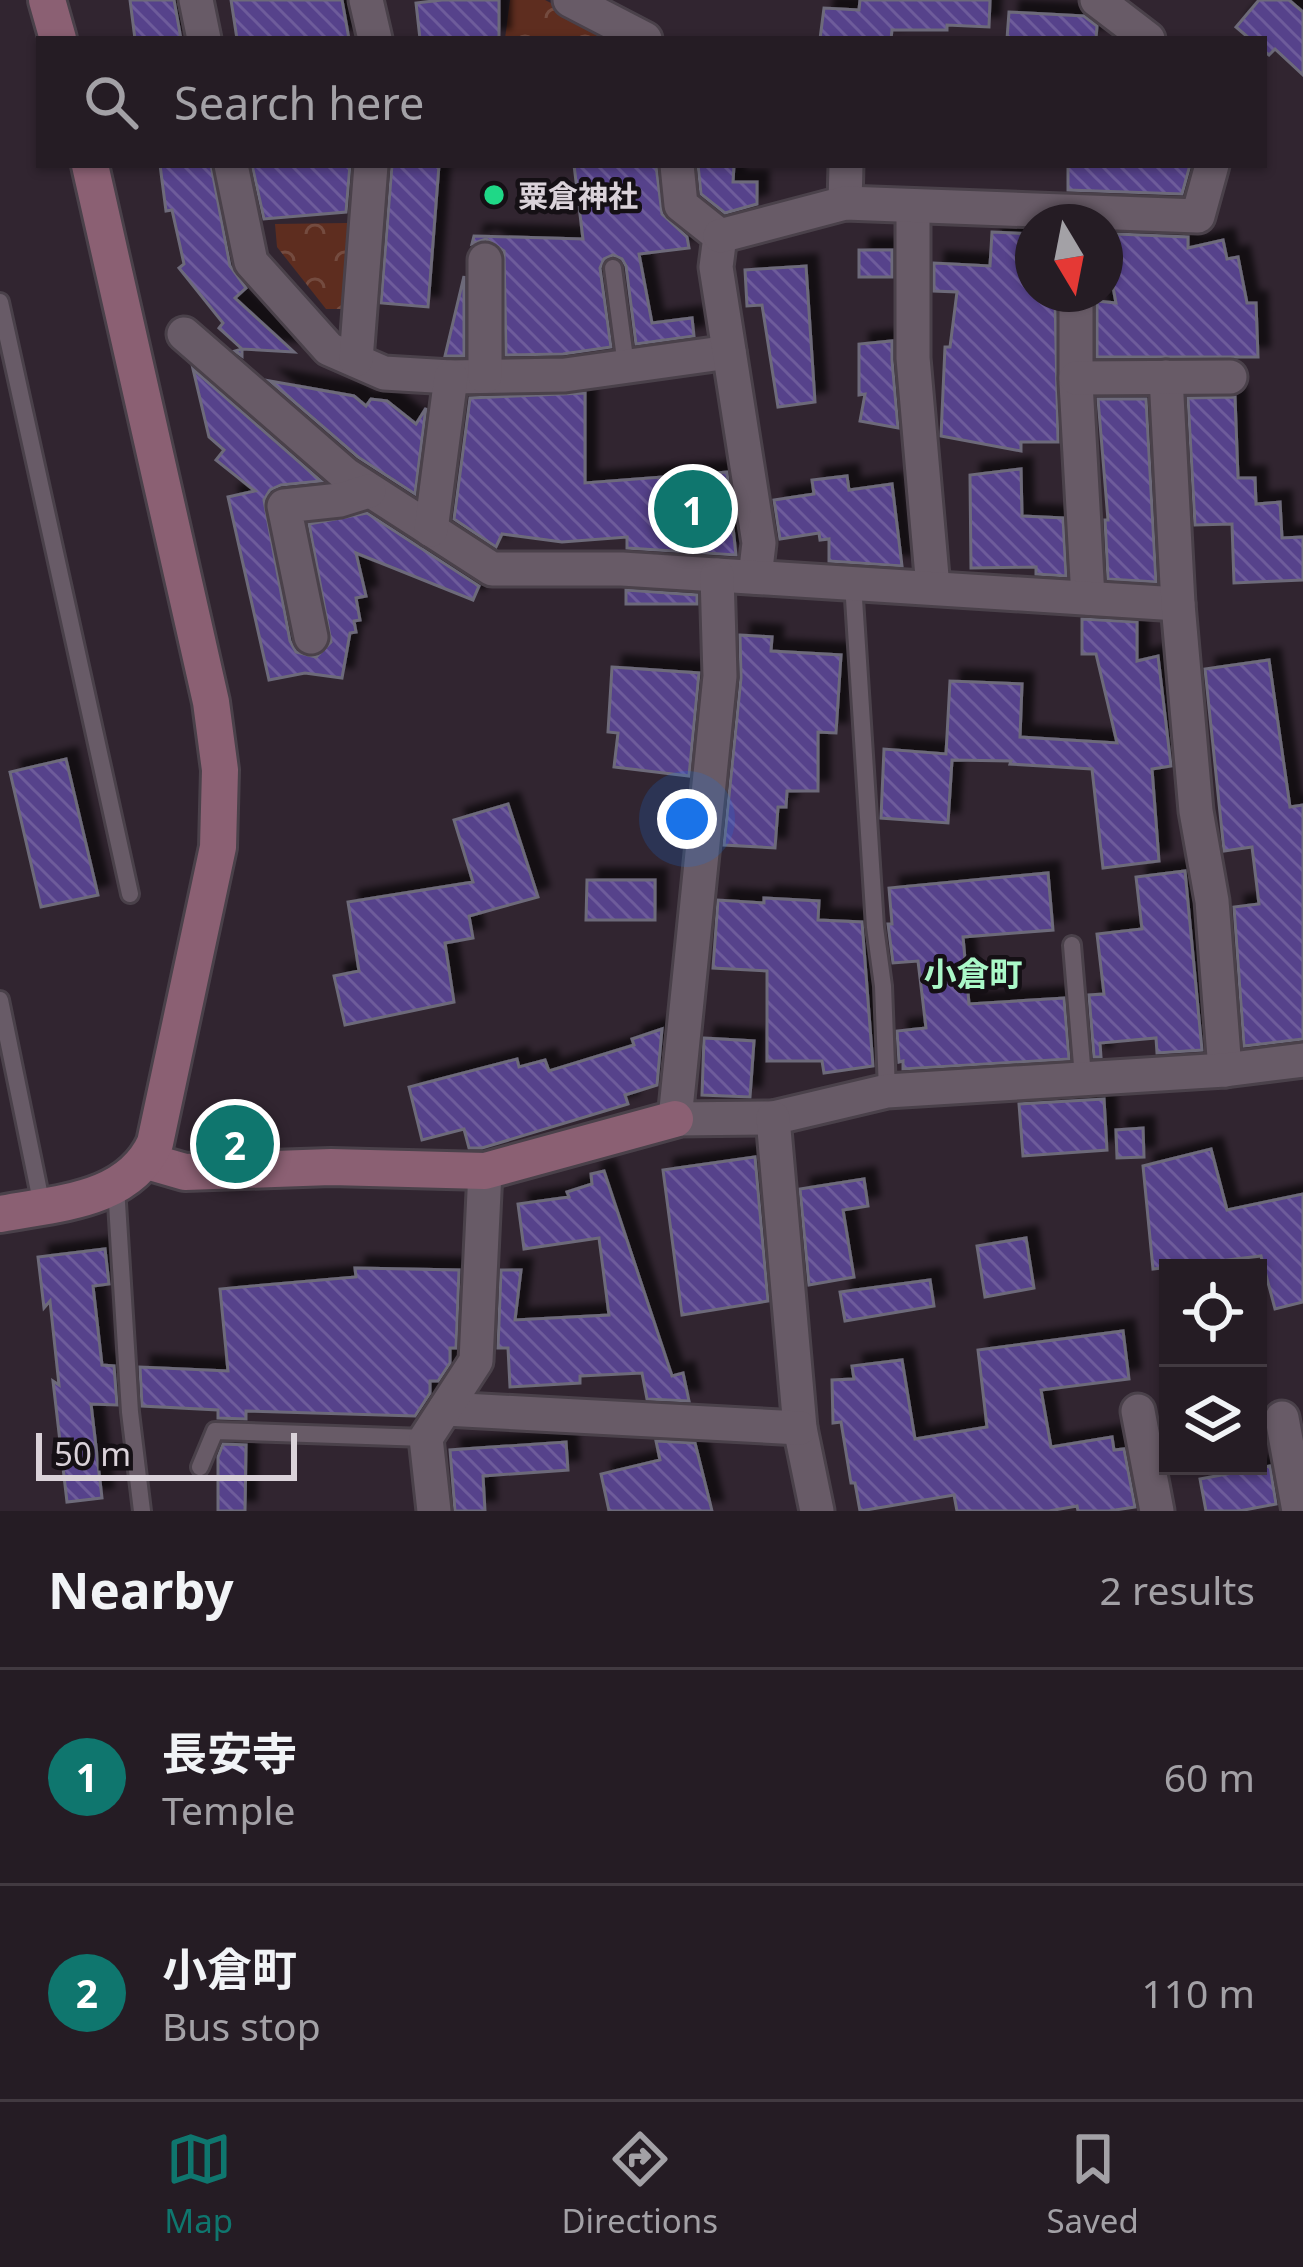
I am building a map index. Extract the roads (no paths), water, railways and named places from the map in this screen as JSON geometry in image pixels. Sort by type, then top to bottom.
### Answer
[{"type":"street","points":[[47,0],[57,36]]},
{"type":"street","points":[[196,0],[204,36]]},
{"type":"street","points":[[366,0],[374,36]]},
{"type":"street","points":[[572,0],[639,36]]},
{"type":"street","points":[[1097,0],[1144,36]]},
{"type":"street","points":[[0,1214],[101,1194],[147,1161],[155,1143],[218,847],[220,770],[211,702],[91,168]]},
{"type":"street","points":[[232,168],[251,262],[329,349],[385,373],[565,375],[728,352]]},
{"type":"street","points":[[356,360],[371,168]]},
{"type":"street","points":[[677,168],[681,205],[720,236]]},
{"type":"street","points":[[845,202],[846,168]]},
{"type":"street","points":[[1123,217],[1198,216],[1211,168]]},
{"type":"street","points":[[720,236],[845,202],[1015,213]]},
{"type":"street","points":[[914,206],[913,358],[933,588]]},
{"type":"street","points":[[720,236],[716,267],[759,543],[755,578]]},
{"type":"street","points":[[485,260],[485,376]]},
{"type":"street","points":[[1076,312],[1088,598]]},
{"type":"street","points":[[184,334],[369,491],[492,569],[622,569],[1178,604]]},
{"type":"street","points":[[431,530],[451,377]]},
{"type":"street","points":[[1166,377],[1178,604],[1196,811],[1213,901],[1225,1070]]},
{"type":"street","points":[[1076,378],[1230,377]]},
{"type":"street","points":[[311,637],[284,506],[340,500],[369,491]]},
{"type":"street","points":[[675,1119],[720,676],[717,575]]},
{"type":"street","points":[[147,1161],[184,1172],[331,1167],[485,1172],[675,1119],[773,1118],[887,1091],[1225,1070],[1303,1060]]},
{"type":"street","points":[[773,1118],[800,1427],[818,1511]]},
{"type":"street","points":[[434,1511],[426,1438],[476,1361],[485,1172]]},
{"type":"street","points":[[445,1409],[800,1427]]},
{"type":"street","points":[[1138,1411],[1157,1511]]},
{"type":"street","points":[[1282,1418],[1299,1511]]},
{"type":"lane","points":[[614,268],[626,366]]},
{"type":"lane","points":[[0,302],[130,894]]},
{"type":"lane","points":[[853,583],[887,1091]]},
{"type":"lane","points":[[1072,944],[1083,1077]]},
{"type":"lane","points":[[0,1000],[42,1205]]},
{"type":"lane","points":[[116,1186],[130,1412],[142,1511]]},
{"type":"lane","points":[[200,1467],[215,1431],[426,1438]]},
{"type":"place","name":"粟倉神社","points":[[494,195]]},
{"type":"place","name":"長安寺","points":[[693,509]]},
{"type":"place","name":"小倉町","points":[[235,1144]]},
{"type":"district","name":"小倉町","points":[[973,973]]}]
